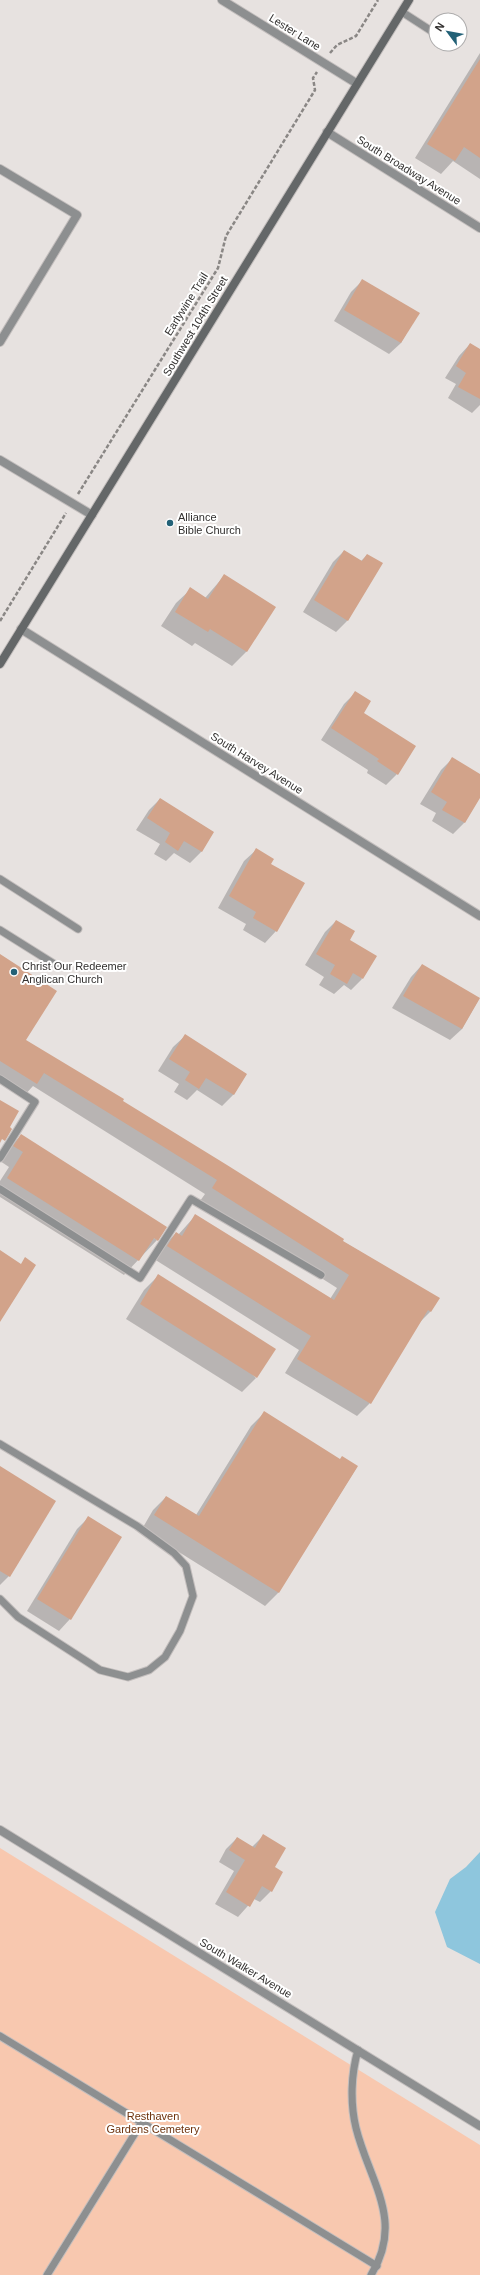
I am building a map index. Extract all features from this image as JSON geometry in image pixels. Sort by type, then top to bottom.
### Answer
[{"type":"main road","name":"Southwest 104th Street","points":[[0,664],[409,0]]},
{"type":"street","name":"Lester Lane","points":[[222,0],[356,84]]},
{"type":"street","name":"South Broadway Avenue","points":[[327,132],[480,228]]},
{"type":"street","points":[[0,169],[77,215],[0,342]]},
{"type":"street","points":[[0,460],[92,515]]},
{"type":"street","name":"South Harvey Avenue","points":[[21,629],[480,916]]},
{"type":"street","name":"South Walker Avenue","points":[[0,1830],[480,2126]]},
{"type":"lane","points":[[402,12],[428,29]]},
{"type":"lane","points":[[0,879],[78,929]]},
{"type":"lane","points":[[0,930],[59,967]]},
{"type":"lane","points":[[0,1079],[35,1102],[0,1158]]},
{"type":"lane","points":[[0,1189],[140,1278],[191,1198],[321,1275]]},
{"type":"lane","points":[[0,1444],[137,1526],[174,1553],[186,1566],[193,1596],[180,1631],[165,1657],[149,1670],[128,1677],[100,1670],[18,1617],[0,1599]]},
{"type":"lane","points":[[0,2036],[377,2266]]},
{"type":"lane","points":[[358,2050],[352,2074],[354,2116],[367,2164],[383,2203],[385,2222],[384,2245],[377,2266],[371,2275]]},
{"type":"lane","points":[[47,2275],[142,2122]]},
{"type":"path","name":"Earlywine Trail","points":[[0,621],[218,268],[226,236],[315,90],[313,78],[336,45],[356,36],[378,0]]},
{"type":"green space","name":"Resthaven Gardens Cemetery","points":[[0,1848],[480,2145],[480,2275],[0,2275]]},
{"type":"water","points":[[480,1852],[480,1964],[447,1947],[435,1912],[450,1879],[466,1867]]},
{"type":"building","points":[[480,59],[480,158],[464,147],[455,161],[427,144]]},
{"type":"building","points":[[362,279],[420,313],[401,343],[344,310]]},
{"type":"building","points":[[470,343],[480,349],[480,399],[458,387],[466,373],[456,366]]},
{"type":"building","points":[[344,550],[362,561],[367,554],[383,563],[348,621],[314,600]]},
{"type":"building","points":[[224,574],[276,607],[247,652],[210,629],[208,632],[175,612],[190,587],[208,599]]},
{"type":"building","points":[[355,691],[371,701],[364,713],[416,746],[398,775],[377,761],[379,759],[331,728]]},
{"type":"building","points":[[452,757],[480,774],[480,798],[465,823],[442,810],[447,802],[431,792]]},
{"type":"building","points":[[160,798],[214,832],[202,852],[184,841],[178,851],[165,842],[170,833],[147,818]]},
{"type":"building","points":[[256,848],[274,859],[271,864],[305,883],[277,932],[253,918],[256,912],[229,896]]},
{"type":"building","points":[[336,920],[355,931],[350,940],[377,956],[363,979],[353,973],[347,984],[330,974],[335,965],[316,954]]},
{"type":"building","points":[[0,954],[57,991],[26,1040],[124,1099],[123,1101],[344,1239],[343,1241],[440,1298],[431,1312],[428,1310],[371,1404],[297,1359],[311,1336],[167,1246],[176,1232],[182,1236],[195,1214],[334,1300],[349,1275],[212,1188],[217,1180],[44,1073],[37,1084],[0,1061]]},
{"type":"building","points":[[422,964],[480,998],[462,1029],[403,996]]},
{"type":"building","points":[[185,1034],[247,1074],[234,1095],[206,1078],[199,1089],[185,1080],[190,1072],[169,1059]]},
{"type":"building","points":[[0,1100],[19,1111],[10,1127],[12,1129],[5,1141],[2,1139],[0,1143]]},
{"type":"building","points":[[21,1134],[167,1227],[158,1241],[154,1238],[139,1261],[7,1178],[23,1152],[13,1146]]},
{"type":"building","points":[[0,1250],[21,1264],[25,1257],[36,1265],[0,1322]]},
{"type":"building","points":[[158,1274],[276,1349],[257,1378],[140,1304]]},
{"type":"building","points":[[264,1411],[340,1459],[342,1456],[358,1466],[279,1593],[154,1515],[166,1496],[199,1516]]},
{"type":"building","points":[[0,1466],[56,1501],[10,1577],[0,1571]]},
{"type":"building","points":[[88,1516],[122,1537],[71,1620],[37,1599]]},
{"type":"building","points":[[263,1834],[286,1848],[275,1867],[283,1872],[272,1892],[262,1886],[250,1907],[226,1892],[245,1860],[229,1850],[237,1837],[255,1848]]},
{"type":"place","name":"Alliance Bible Church","points":[[170,523]]},
{"type":"place","name":"Christ Our Redeemer Anglican Church","points":[[14,972]]}]
